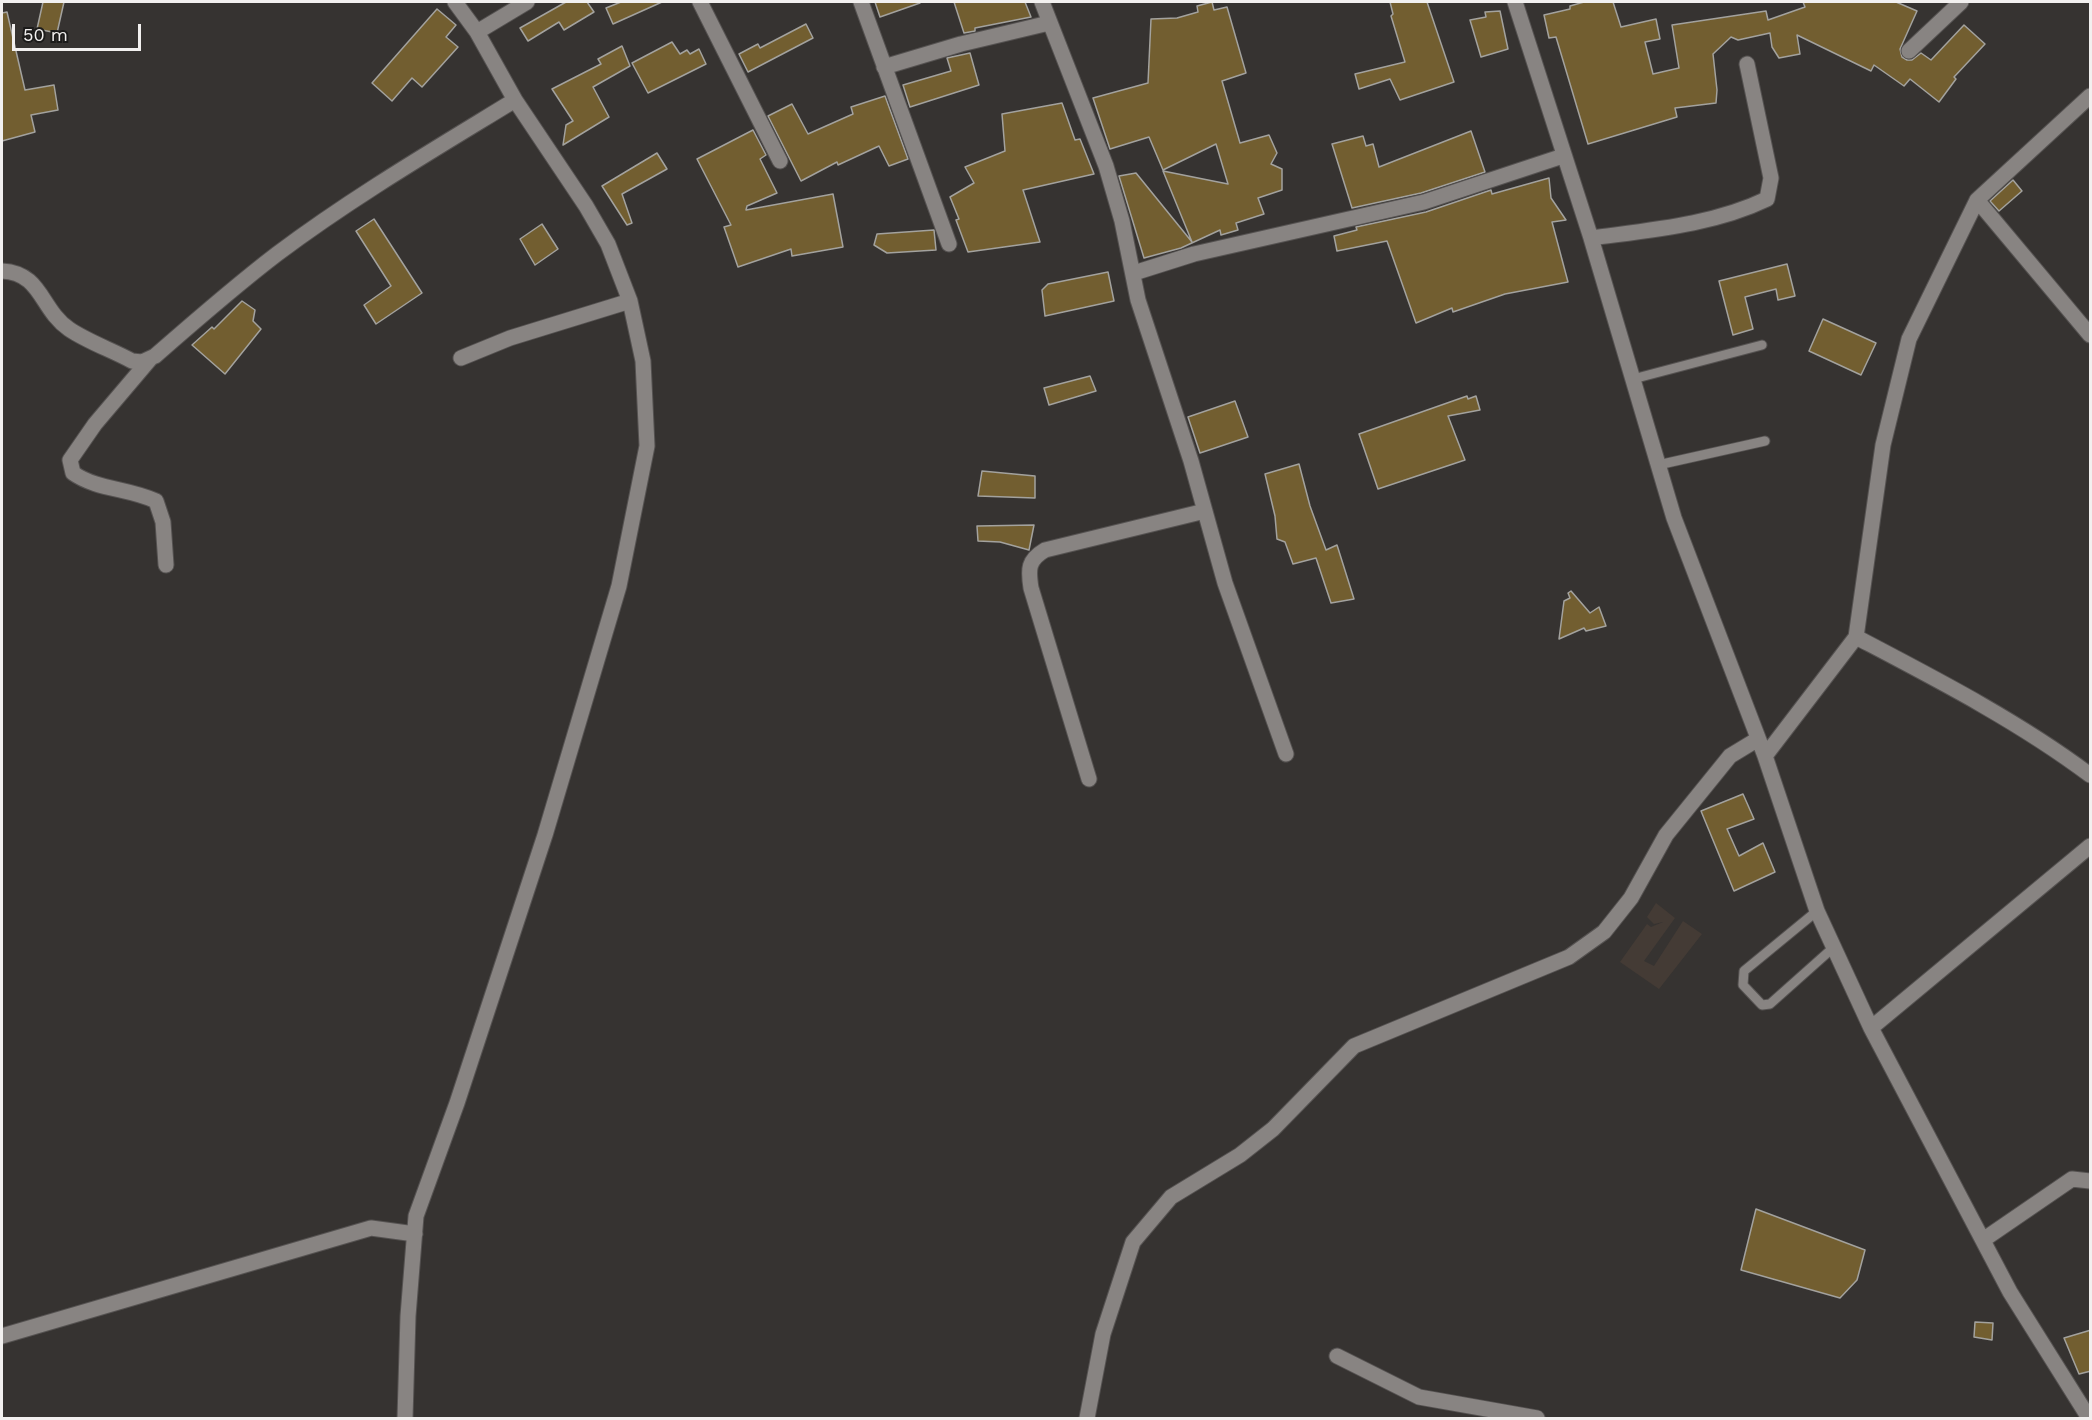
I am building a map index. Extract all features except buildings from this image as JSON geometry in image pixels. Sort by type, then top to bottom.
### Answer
[{"type":"street","points":[[405,1419],[408,1316],[416,1216],[457,1103],[537,857],[620,586],[647,446],[644,362],[630,301],[608,244],[586,206],[515,100],[477,32],[455,2]]},
{"type":"street","points":[[477,32],[527,2]]},
{"type":"street","points":[[700,2],[780,161]]},
{"type":"street","points":[[861,2],[949,244]]},
{"type":"street","points":[[1042,2],[1106,166],[1122,221],[1138,300],[1205,510],[1225,583],[1286,754]]},
{"type":"street","points":[[1515,2],[1591,238],[1674,518],[1765,756],[1817,911],[1871,1028],[2010,1292],[2090,1419]]},
{"type":"street","points":[[1909,51],[1961,2]]},
{"type":"street","points":[[884,67],[961,44],[1049,23]]},
{"type":"street","points":[[1591,238],[1684,225],[1750,207],[1767,199],[1771,178],[1747,64]]},
{"type":"street","points":[[1765,756],[1857,637],[1883,445],[1909,339],[1977,200],[2091,96]]},
{"type":"street","points":[[166,565],[163,522],[156,501],[138,492],[85,481],[73,473],[70,460],[95,424],[150,358],[279,252],[409,165],[515,100]]},
{"type":"street","points":[[1134,273],[1194,254],[1424,202],[1563,156]]},
{"type":"street","points":[[1977,200],[2091,335]]},
{"type":"street","points":[[2,271],[22,274],[30,280],[57,319],[69,329],[132,361],[142,362],[150,358]]},
{"type":"street","points":[[461,358],[510,338],[630,301]]},
{"type":"street","points":[[1089,780],[1031,588],[1028,568],[1035,556],[1045,550],[1205,510]]},
{"type":"street","points":[[1857,637],[2048,745],[2091,775]]},
{"type":"street","points":[[1088,1419],[1103,1334],[1133,1242],[1171,1197],[1240,1155],[1273,1129],[1354,1046],[1559,962],[1604,933],[1631,898],[1666,836],[1716,773],[1730,756],[1758,739]]},
{"type":"street","points":[[1871,1028],[2091,846]]},
{"type":"street","points":[[1983,1240],[2072,1179],[2091,1181]]},
{"type":"street","points":[[2,1336],[371,1228],[414,1234]]},
{"type":"street","points":[[1337,1356],[1419,1397],[1537,1419]]},
{"type":"lane","points":[[1633,379],[1762,345]]},
{"type":"lane","points":[[1658,465],[1765,441]]},
{"type":"lane","points":[[1817,911],[1744,971],[1743,985],[1755,1001],[1762,1005],[1770,1004],[1834,947]]},
{"type":"shaded area","points":[[1656,903],[1675,918],[1644,961],[1654,966],[1683,921],[1702,934],[1659,989],[1620,962],[1647,924],[1651,927],[1663,922],[1654,924],[1647,917]]}]
